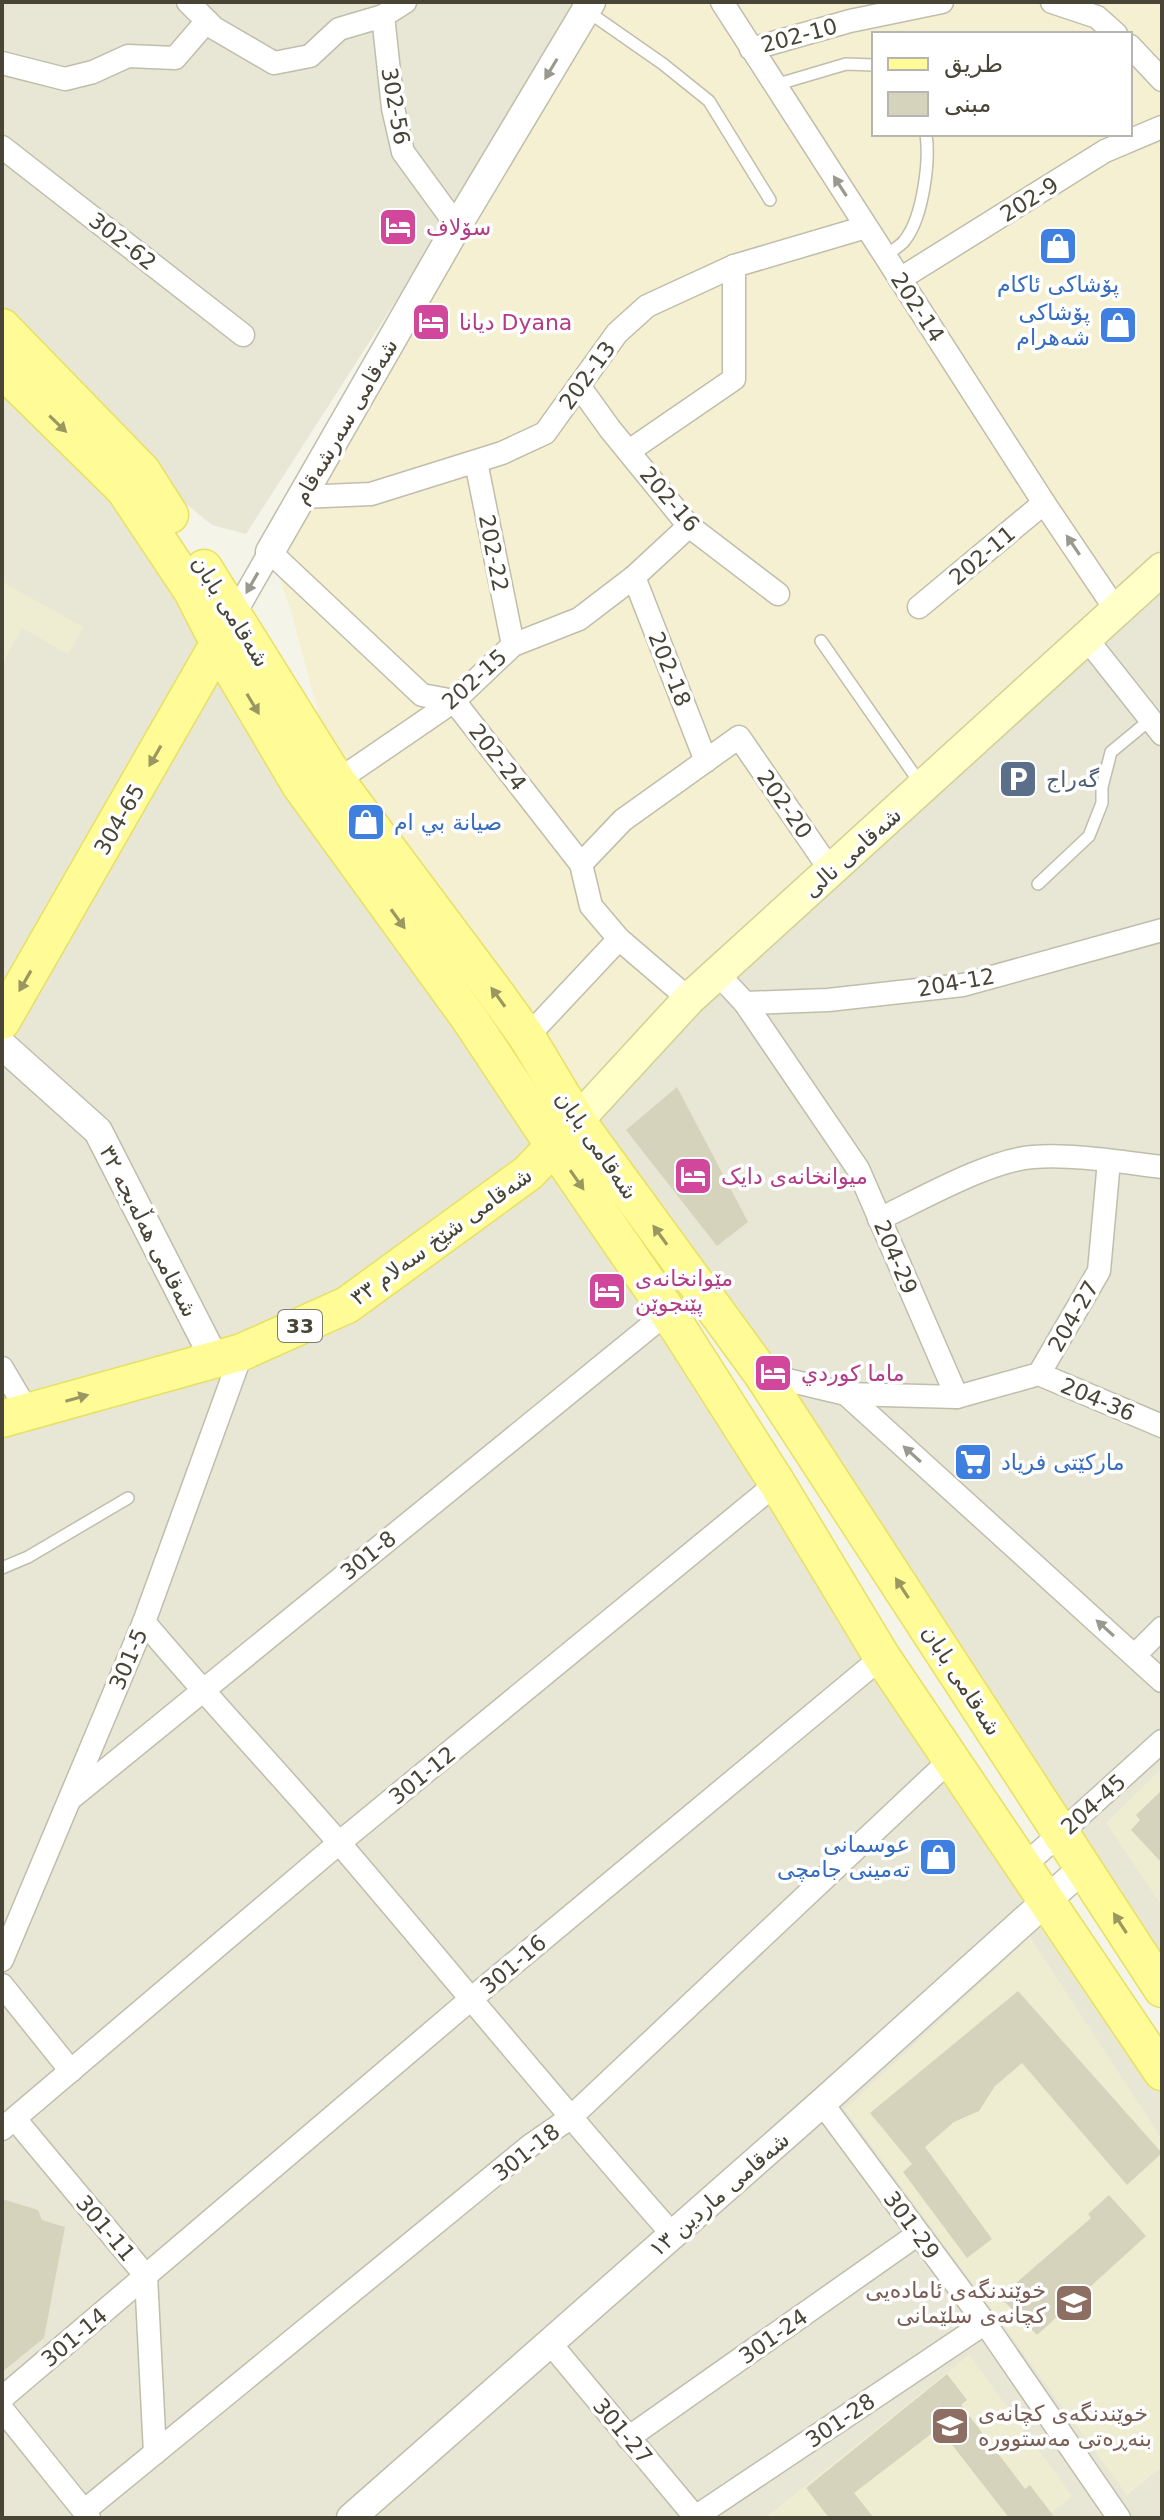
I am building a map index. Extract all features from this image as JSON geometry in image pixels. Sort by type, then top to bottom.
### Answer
[{"type":"main road","name":"شەقامی بابان","points":[[2,327],[142,471],[227,629],[527,1037],[566,1134],[762,1374],[1162,1989]]},
{"type":"main road","points":[[2,369],[124,489],[192,591],[227,629],[234,673],[300,785],[469,1018],[566,1134],[668,1312],[777,1483],[882,1657],[1162,2072]]},
{"type":"main road","name":"شەقامی نالی","points":[[566,1134],[689,999],[1162,569]]},
{"type":"main road","name":"304-65","points":[[2,1021],[227,629]]},
{"type":"main road","name":"شەقامی شێخ سەلام ٣٣","points":[[15,1416],[228,1356],[347,1305],[539,1165],[566,1134]]},
{"type":"street","points":[[188,2],[214,28],[274,63],[310,56],[339,29],[383,16],[405,2]]},
{"type":"street","name":"202-14","points":[[722,2],[1116,610]]},
{"type":"street","name":"202-10","points":[[751,49],[850,21],[942,2]]},
{"type":"street","points":[[1052,2],[1097,17],[1114,32]]},
{"type":"street","name":"شەقامی سەرشەقام","points":[[270,552],[457,226],[589,6]]},
{"type":"street","name":"302-56","points":[[383,16],[393,108],[403,152],[457,226]]},
{"type":"street","points":[[2,63],[65,79],[93,72],[128,56],[175,58],[207,21]]},
{"type":"street","points":[[1132,48],[1162,80]]},
{"type":"street","name":"202-9","points":[[900,279],[1105,151],[1162,127]]},
{"type":"street","name":"302-62","points":[[2,147],[243,335]]},
{"type":"street","name":"202-13","points":[[301,497],[371,494],[502,453],[545,433],[617,333],[647,306],[734,266],[866,227]]},
{"type":"street","points":[[629,451],[734,379],[734,266]]},
{"type":"street","name":"202-16","points":[[579,386],[689,526],[778,594]]},
{"type":"street","name":"202-22","points":[[476,462],[513,645]]},
{"type":"street","name":"202-11","points":[[919,607],[1044,503]]},
{"type":"street","name":"202-15","points":[[337,781],[454,701],[513,645],[579,619],[634,577],[689,526]]},
{"type":"street","points":[[227,629],[270,552]]},
{"type":"street","name":"202-24","points":[[270,552],[422,695],[454,701],[581,864],[591,906],[619,939],[689,999]]},
{"type":"street","name":"202-18","points":[[634,577],[706,761]]},
{"type":"street","points":[[1086,638],[1156,727]]},
{"type":"street","name":"202-20","points":[[706,761],[739,737],[831,871]]},
{"type":"street","points":[[581,864],[623,820],[706,761]]},
{"type":"street","name":"204-12","points":[[745,1003],[828,1000],[963,985],[1162,930]]},
{"type":"street","points":[[527,1037],[619,939]]},
{"type":"street","name":"204-29","points":[[718,974],[745,1003],[858,1169],[957,1397]]},
{"type":"street","name":"شەقامی هەڵەبجە ٣٢","points":[[2,1045],[98,1131],[228,1356]]},
{"type":"street","points":[[879,1219],[979,1172],[1031,1157],[1162,1167]]},
{"type":"street","name":"204-27","points":[[1039,1374],[1099,1271],[1109,1161]]},
{"type":"street","name":"301-8","points":[[70,1799],[668,1312]]},
{"type":"street","name":"301-5","points":[[2,1960],[144,1622],[228,1356]]},
{"type":"street","points":[[2,1368],[15,1416]]},
{"type":"street","name":"204-36","points":[[762,1374],[846,1394],[957,1397],[1039,1374],[1162,1426]]},
{"type":"street","points":[[846,1394],[1162,1681]]},
{"type":"street","name":"301-12","points":[[8,2124],[339,1843],[777,1483]]},
{"type":"street","points":[[144,1622],[339,1843],[570,2118],[673,2235]]},
{"type":"street","points":[[1135,1655],[1162,1628]]},
{"type":"street","name":"301-16","points":[[146,2276],[471,1999],[882,1657]]},
{"type":"street","name":"204-45","points":[[1024,1866],[1162,1741]]},
{"type":"street","name":"301-18","points":[[87,2514],[155,2453],[531,2145],[570,2118],[950,1760]]},
{"type":"street","name":"شەقامی ماردین ١٣","points":[[351,2518],[822,2103],[1084,1867]]},
{"type":"street","points":[[2,1985],[71,2071]]},
{"type":"street","name":"301-29","points":[[822,2103],[985,2323],[1109,2514]]},
{"type":"street","name":"301-11","points":[[8,2124],[146,2276],[155,2453]]},
{"type":"street","name":"301-24","points":[[628,2438],[918,2234]]},
{"type":"street","name":"301-14","points":[[2,2398],[146,2276]]},
{"type":"street","name":"301-28","points":[[695,2518],[985,2323]]},
{"type":"street","name":"301-27","points":[[550,2343],[695,2518]]},
{"type":"street","points":[[2,2409],[87,2514]]},
{"type":"lane","points":[[589,6],[709,101],[770,200]]},
{"type":"lane","points":[[775,85],[846,64],[872,65]]},
{"type":"lane","points":[[885,256],[905,241],[916,217],[929,156],[926,136]]},
{"type":"lane","points":[[821,641],[923,787]]},
{"type":"lane","points":[[1038,884],[1089,836],[1102,803],[1102,787],[1111,752],[1156,727]]},
{"type":"lane","points":[[2,1568],[28,1557],[128,1498]]},
{"type":"shaded area","points":[[2,2],[588,2],[246,534],[212,525],[144,470],[2,324]]},
{"type":"shaded area","points":[[591,2],[1162,2],[1162,569],[578,1122],[337,781],[290,608],[270,552]]},
{"type":"shaded area","points":[[2,371],[118,490],[1162,2072],[1162,2518],[2,2518]]},
{"type":"shaded area","points":[[1162,569],[1162,1984],[578,1122]]},
{"type":"shaded area","points":[[2,582],[83,627],[68,654],[22,628],[2,664]]},
{"type":"shaded area","points":[[1162,1768],[1162,1906],[1106,1823]]},
{"type":"shaded area","name":"خوێندنگەی ئامادەیی کچانەی سلێمانی","points":[[1030,1937],[1162,2139],[1162,2467],[1127,2495],[845,2109]]},
{"type":"shaded area","name":"خوێندنگەی کچانەی بنەڕەتی مەستوورە","points":[[969,2355],[1072,2496],[1044,2518],[765,2518]]},
{"type":"building","name":"میوانخانەی دایک","points":[[677,1087],[748,1222],[717,1246],[626,1130]]},
{"type":"building","points":[[1162,1790],[1162,1863],[1131,1830],[1140,1820],[1136,1815]]},
{"type":"building","points":[[1018,1991],[1162,2153],[1127,2185],[1022,2063],[995,2086],[979,2111],[954,2122],[925,2147],[992,2239],[967,2258],[903,2172],[912,2164],[870,2113]]},
{"type":"building","points":[[1109,2195],[1146,2236],[1037,2335],[1000,2297],[1091,2218],[1088,2214]]},
{"type":"building","points":[[2,2199],[38,2210],[42,2220],[65,2227],[44,2338],[2,2372]]},
{"type":"building","points":[[947,2374],[967,2400],[961,2405],[1025,2489],[1030,2485],[1055,2518],[1009,2518],[939,2428],[854,2493],[874,2518],[829,2518],[806,2488]]},
{"type":"place","name":"سۆلاف","points":[[398,227]]},
{"type":"place","name":"پۆشاکی ئاکام","points":[[1058,246]]},
{"type":"place","name":"دیانا Dyana","points":[[431,322]]},
{"type":"place","name":"پۆشاکی شەھرام","points":[[1118,325]]},
{"type":"place","name":"گەراج","points":[[1018,779]]},
{"type":"place","name":"صيانة بي ام","points":[[366,822]]},
{"type":"place","name":"میوانخانەی دایک","points":[[693,1176]]},
{"type":"place","name":"مێوانخانەی پێنجوێن","points":[[607,1291]]},
{"type":"place","name":"ماما كوردي","points":[[773,1373]]},
{"type":"place","name":"مارکێتی فریاد","points":[[973,1462]]},
{"type":"place","name":"عوسمانی تەمینی جامچی","points":[[938,1857]]},
{"type":"place","name":"خوێندنگەی ئامادەیی کچانەی سلێمانی","points":[[1074,2303]]},
{"type":"place","name":"خوێندنگەی کچانەی بنەڕەتی مەستوورە","points":[[950,2426]]}]
